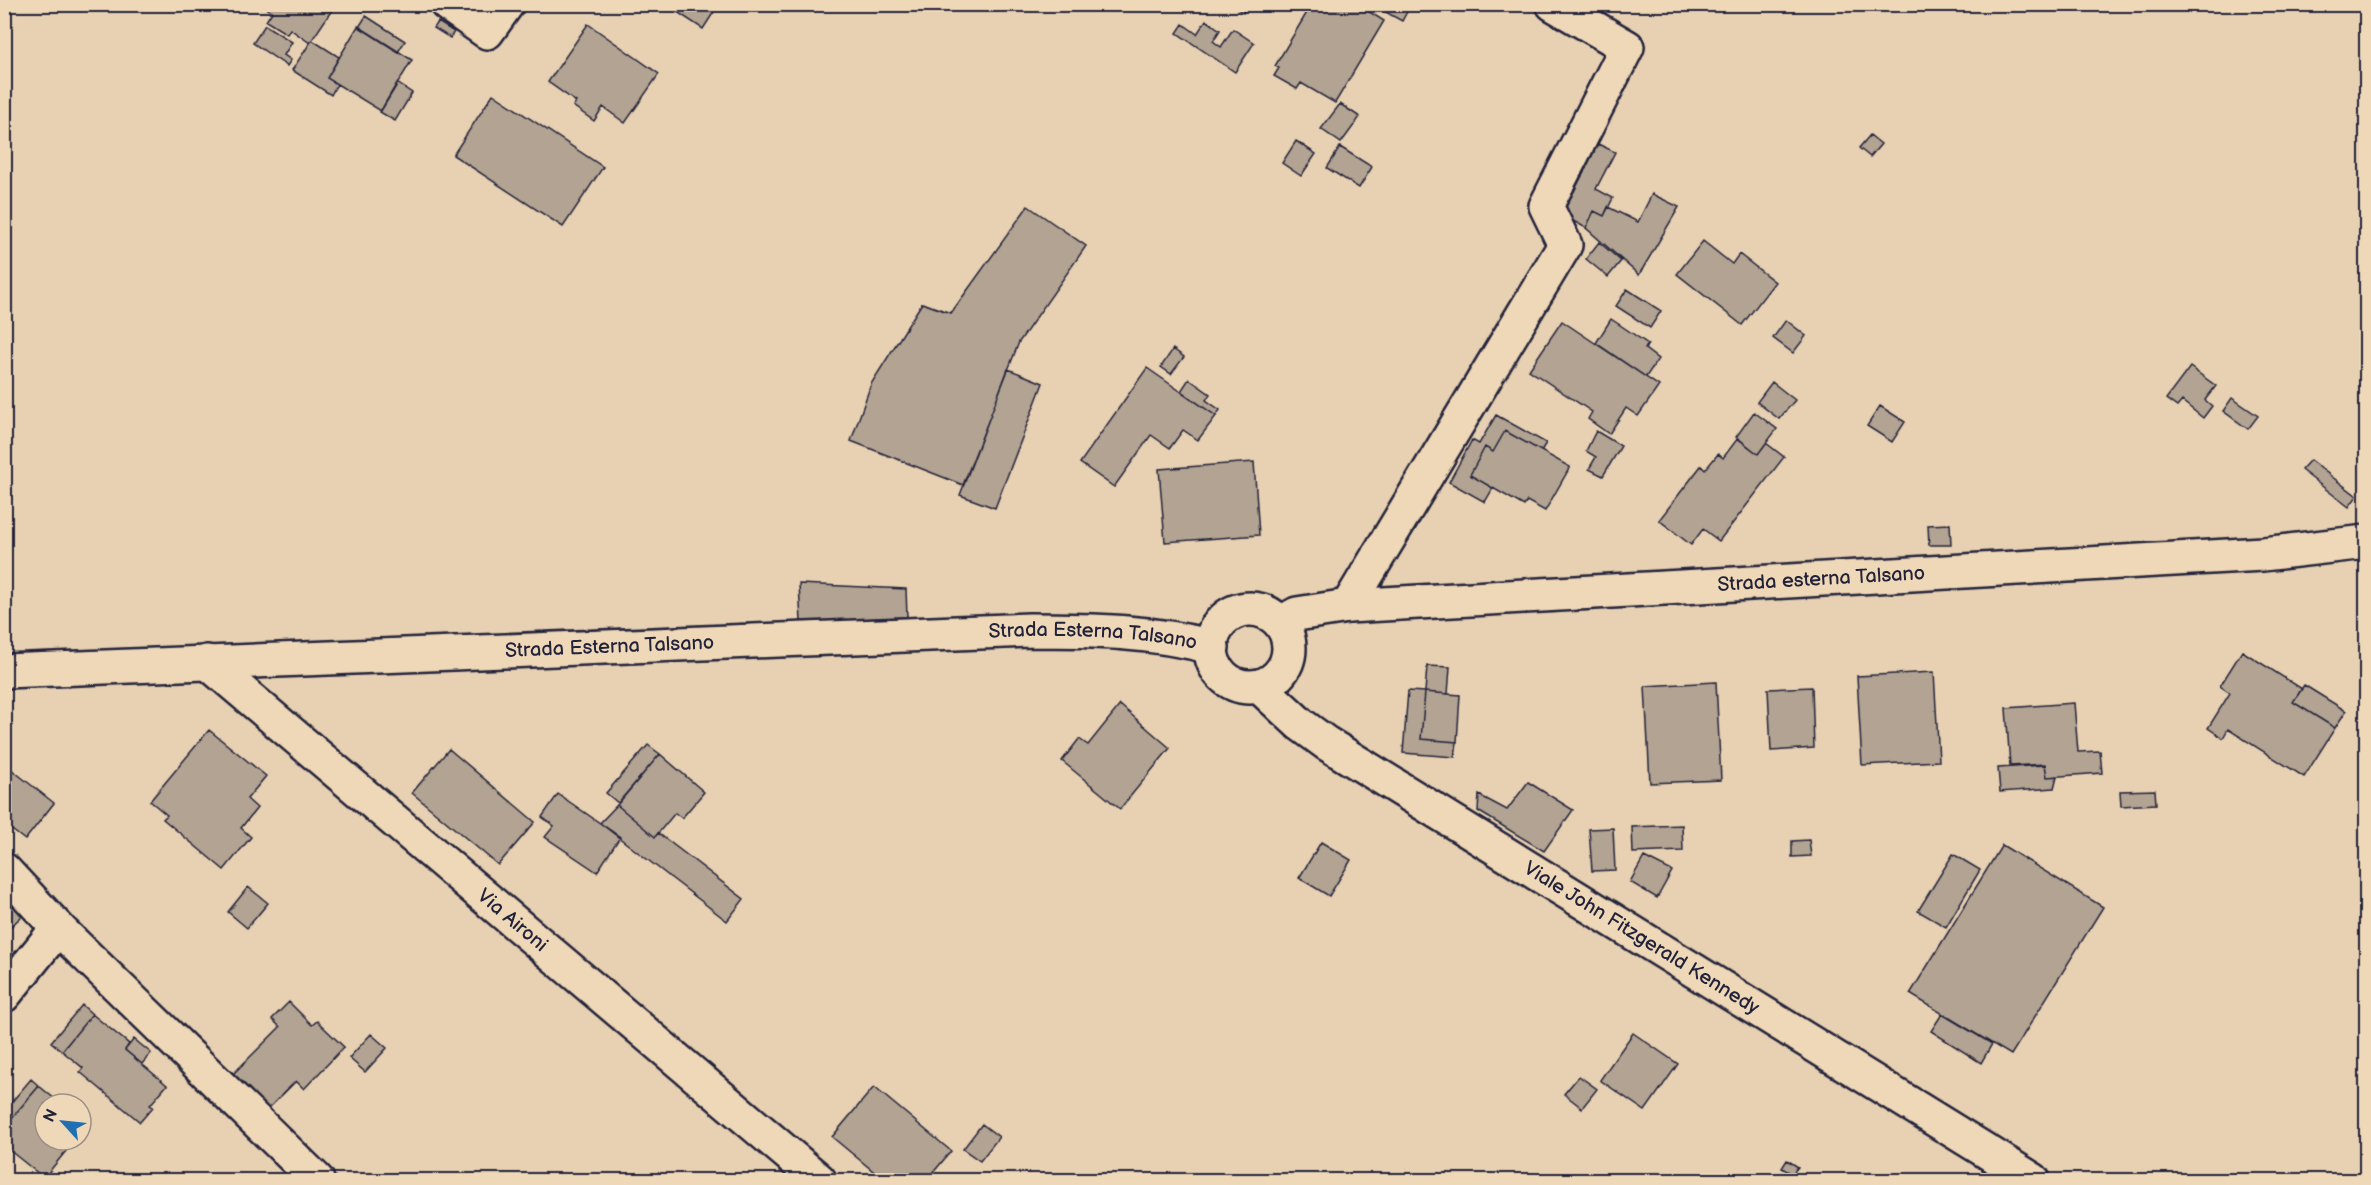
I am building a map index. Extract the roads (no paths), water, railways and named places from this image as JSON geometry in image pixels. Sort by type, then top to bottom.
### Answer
[{"type":"street","points":[[447,4],[487,32],[507,4]]},
{"type":"street","points":[[1348,606],[1565,245],[1546,206],[1627,47],[1553,4]]},
{"type":"street","name":"Strada esterna Talsano","points":[[1281,623],[1297,614],[1348,606],[2251,554],[2367,542]]},
{"type":"street","points":[[1242,609],[1263,611],[1281,623],[1287,635],[1289,647],[1287,660],[1281,672],[1271,681],[1259,686],[1248,687],[1226,678],[1213,659],[1212,647],[1217,627],[1232,613],[1242,609]]},
{"type":"street","name":"Strada Esterna Talsano","points":[[4,671],[1029,630],[1136,632],[1167,636],[1212,647]]},
{"type":"street","name":"Via Aironi","points":[[207,662],[819,1180]]},
{"type":"street","name":"Viale John Fitzgerald Kennedy","points":[[1259,686],[1300,724],[1326,743],[2033,1180]]},
{"type":"street","points":[[4,870],[58,928],[317,1180]]},
{"type":"street","points":[[4,995],[58,928]]}]
